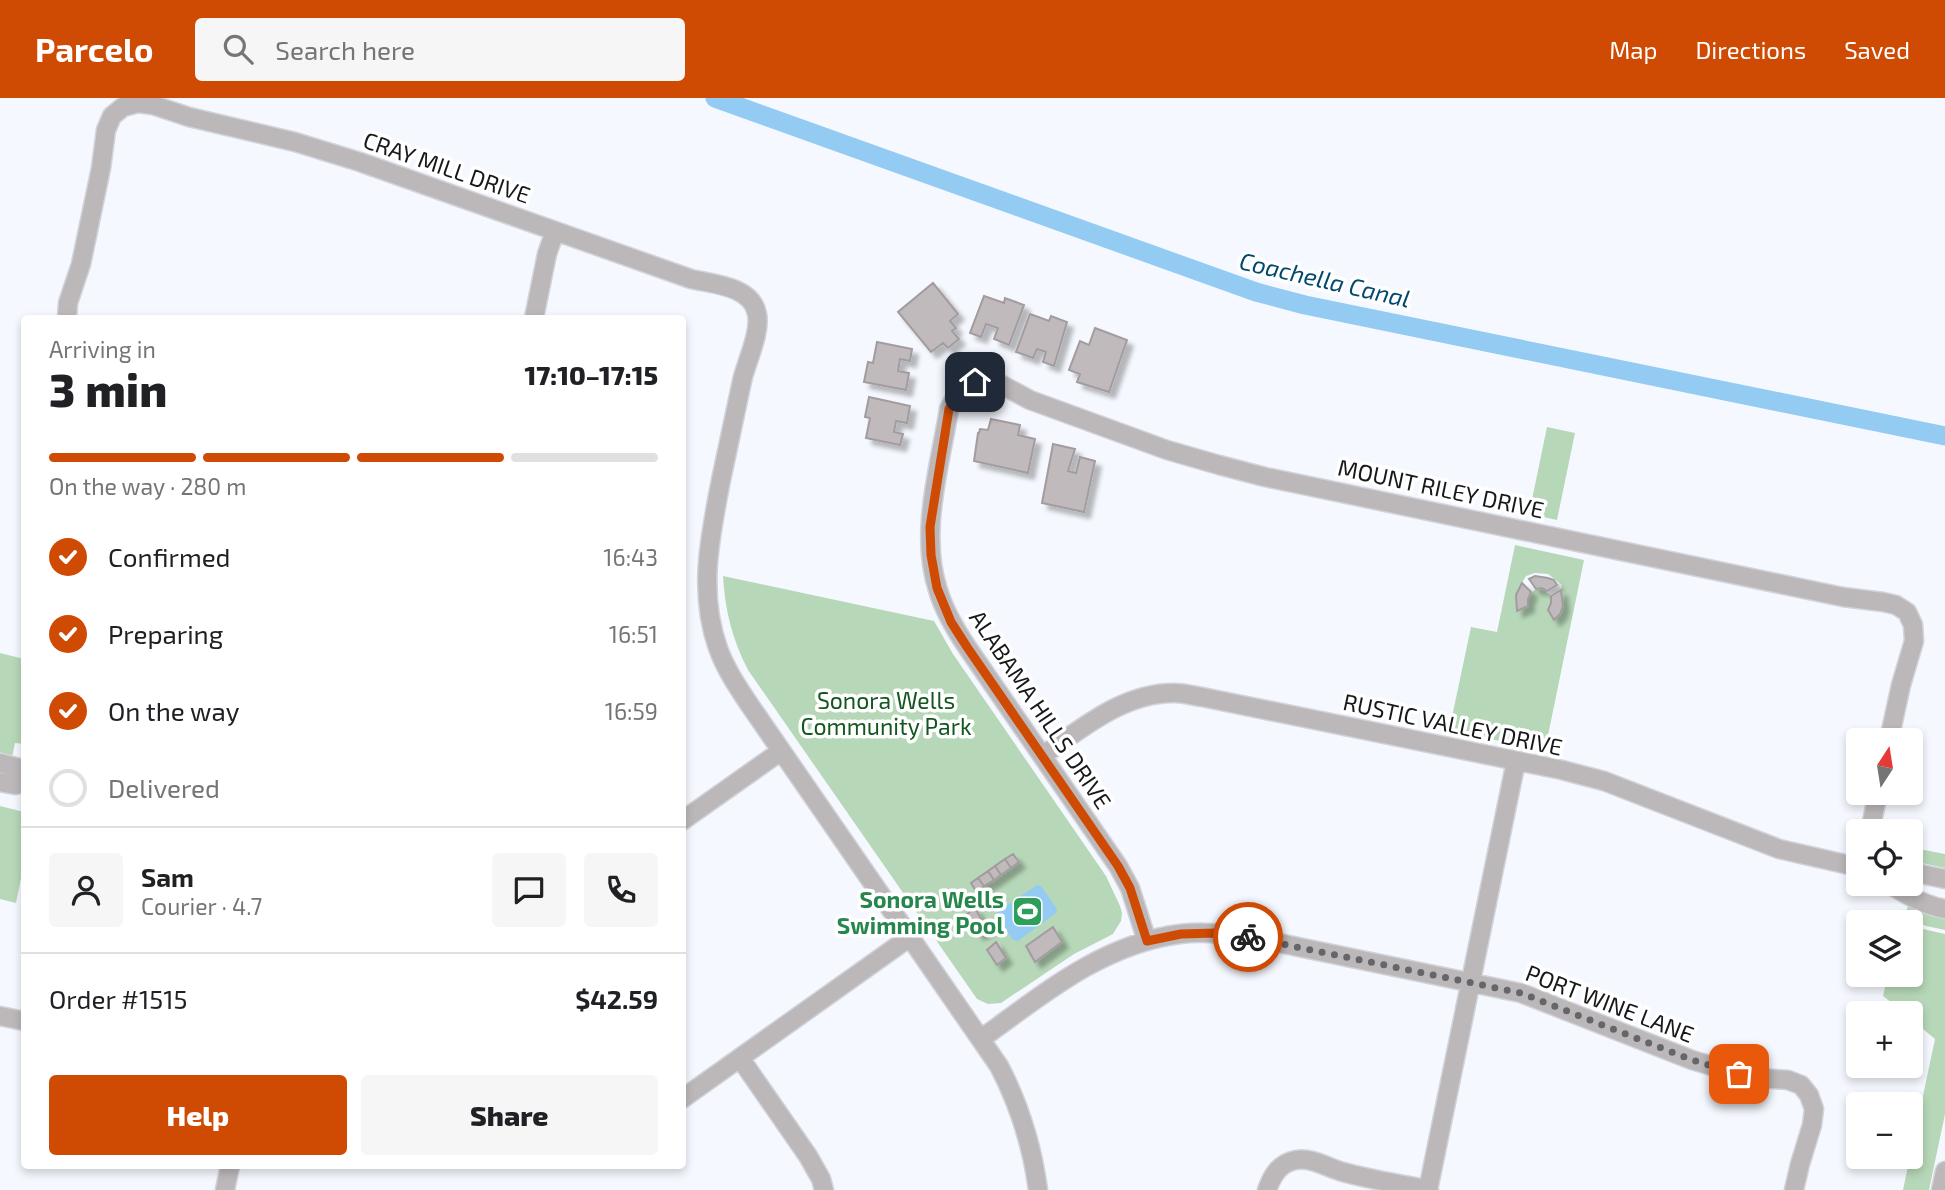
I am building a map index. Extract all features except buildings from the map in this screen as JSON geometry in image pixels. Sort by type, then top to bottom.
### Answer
[{"type":"street","name":"CRAY MILL DRIVE","points":[[66,315],[81,264],[106,130],[113,116],[123,107],[138,103],[295,142],[360,162],[691,279],[740,292],[750,299],[757,314],[756,332],[744,370],[709,539],[706,594],[718,649],[732,679],[781,751]]},
{"type":"street","points":[[535,315],[547,254],[555,231]]},
{"type":"street","name":"MOUNT RILEY DRIVE","points":[[975,382],[988,381],[1002,385],[1030,400],[1167,450],[1254,474],[1843,597],[1896,605],[1907,612],[1913,625],[1914,641],[1892,728]]},
{"type":"street","name":"ALABAMA HILLS DRIVE","points":[[975,382],[958,393],[949,409],[930,527],[931,555],[937,588],[951,622],[1124,877],[1147,941]]},
{"type":"street","name":"RUSTIC VALLEY DRIVE","points":[[1042,756],[1097,718],[1121,706],[1147,696],[1174,693],[1604,781],[1779,849],[1846,864]]},
{"type":"street","points":[[686,818],[781,751],[981,1039],[1013,1092],[1034,1158],[1038,1190]]},
{"type":"street","points":[[1267,1190],[1272,1176],[1281,1166],[1295,1160],[1309,1160],[1344,1172],[1429,1190],[1516,761]]},
{"type":"street","points":[[0,763],[21,769]]},
{"type":"street","points":[[0,782],[21,784]]},
{"type":"street","points":[[1909,896],[1938,908],[1944,879],[1923,875]]},
{"type":"street","name":"PORT WINE LANE","points":[[981,1039],[1068,977],[1118,951],[1181,934],[1216,933],[1250,937],[1521,993],[1715,1068],[1760,1078],[1788,1080],[1801,1085],[1809,1095],[1814,1109],[1794,1190]]},
{"type":"street","points":[[686,1096],[910,937]]},
{"type":"street","points":[[0,1016],[21,1020]]},
{"type":"street","points":[[740,1058],[808,1156],[824,1190]]},
{"type":"street","points":[[225,1190],[229,1169]]},
{"type":"street","points":[[1941,1190],[1945,1171]]},
{"type":"green space","points":[[1547,427],[1575,433],[1557,520],[1529,514]]},
{"type":"green space","points":[[1515,545],[1584,560],[1545,750],[1449,731],[1471,627],[1497,632]],"holes":[[[1535,573],[1548,574],[1562,585],[1562,606],[1555,619],[1548,610],[1551,596],[1542,588],[1531,594],[1528,606],[1517,611],[1519,588],[1526,576]]]},
{"type":"green space","name":"Sonora Wells Community Park","points":[[723,576],[934,621],[953,654],[1106,876],[1122,913],[1121,921],[1113,934],[1074,954],[1001,1003],[988,1004],[977,999],[748,670],[730,624]]},
{"type":"green space","points":[[0,653],[21,658],[21,744],[15,743],[12,758],[0,752]]},
{"type":"green space","points":[[0,806],[21,811],[21,878],[16,903],[0,899]]},
{"type":"green space","points":[[1923,850],[1945,854],[1945,868],[1923,863]]},
{"type":"green space","points":[[1909,904],[1945,917],[1945,930],[1923,925],[1923,910],[1906,910]]},
{"type":"green space","points":[[1923,929],[1945,934],[1945,1114],[1929,1190],[1903,1190],[1907,1169],[1923,1169],[1923,1096],[1935,1039],[1923,1029],[1923,1001],[1889,1001],[1883,996],[1885,987],[1923,987]]},
{"type":"water","name":"Sonora Wells Swimming Pool","points":[[1037,885],[1041,886],[1057,909],[1056,913],[1018,941],[1013,940],[997,912]]},
{"type":"waterway","name":"Coachella Canal","points":[[715,98],[1256,292],[1305,305],[1945,436]]},
{"type":"way so far","points":[[1248,937],[1521,993],[1692,1060],[1739,1074]]},
{"type":"place","name":"Sonora Wells Swimming Pool","points":[[1027,912]]},
{"type":"route","points":[[975,382],[958,393],[949,409],[930,527],[931,555],[937,588],[951,622],[1118,866],[1130,888],[1147,941],[1181,934],[1216,933],[1248,937]]}]
